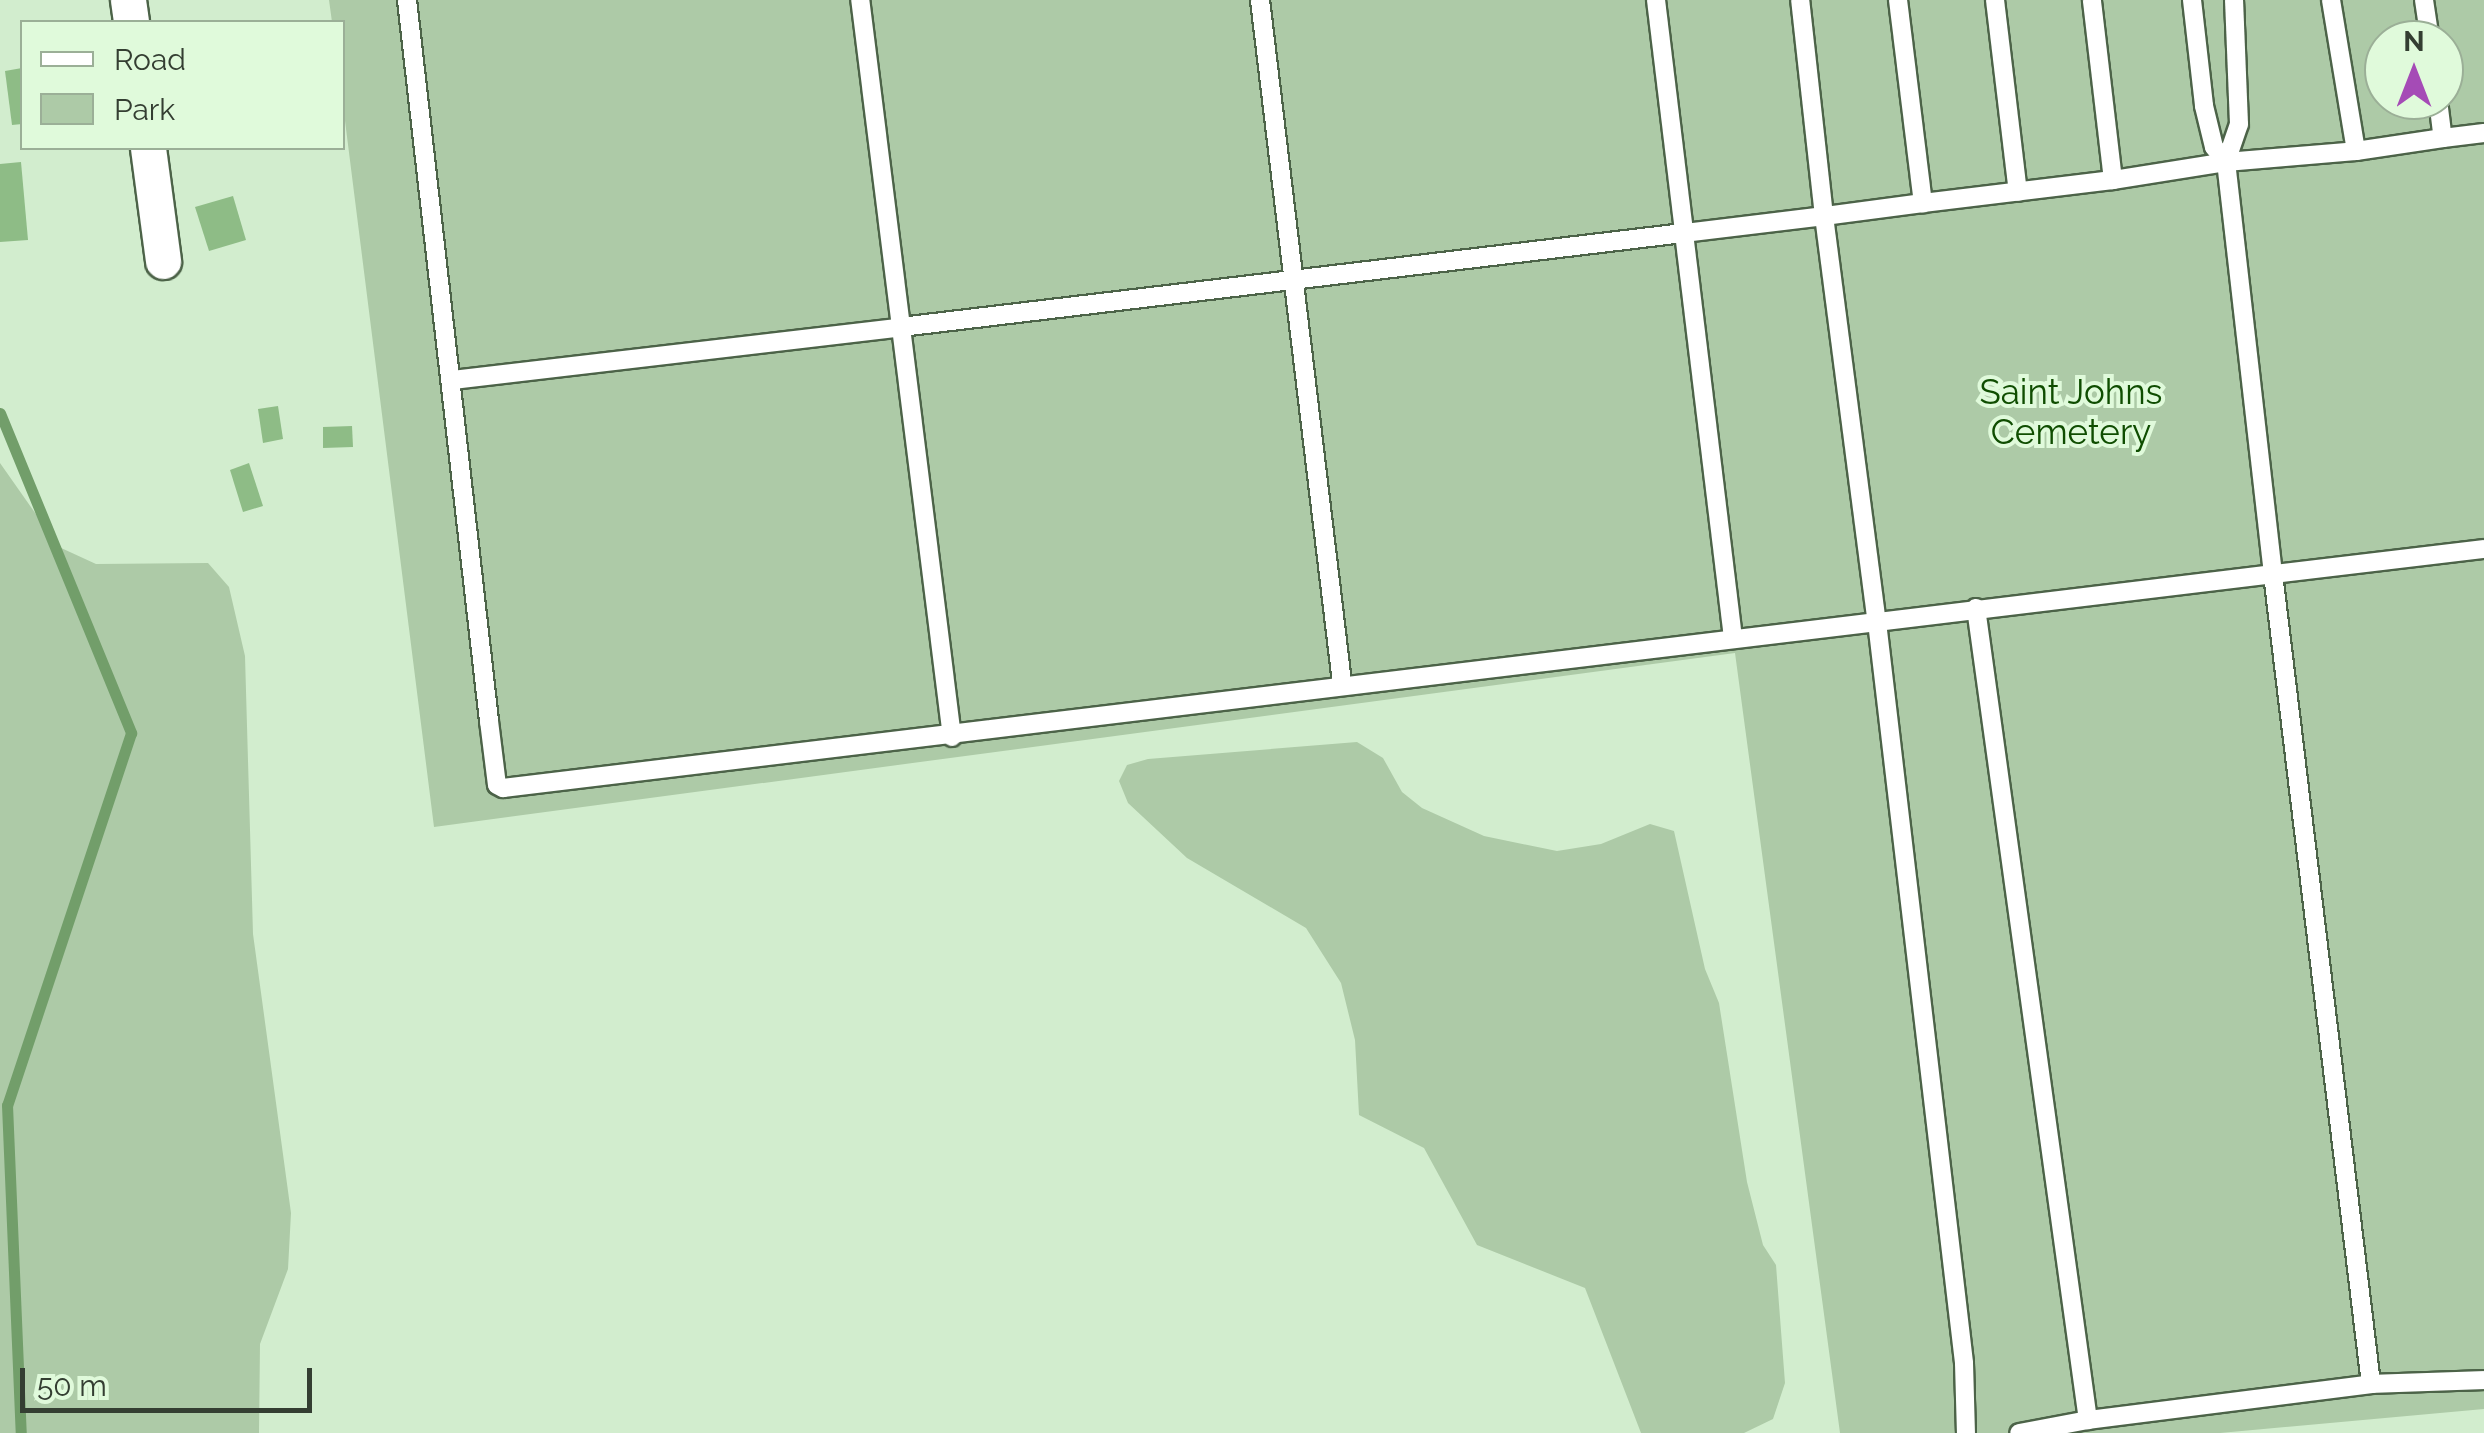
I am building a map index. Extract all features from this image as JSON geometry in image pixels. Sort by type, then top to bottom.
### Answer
[{"type":"street","points":[[148,150],[163,261]]},
{"type":"lane","points":[[407,0],[497,785],[952,737],[1342,683],[2484,548]]},
{"type":"lane","points":[[860,0],[952,737]]},
{"type":"lane","points":[[1260,0],[1342,683]]},
{"type":"lane","points":[[1656,0],[1733,637]]},
{"type":"lane","points":[[1800,0],[1964,1363],[1966,1433]]},
{"type":"lane","points":[[1898,0],[1922,203]]},
{"type":"lane","points":[[1995,0],[2018,192]]},
{"type":"lane","points":[[2092,0],[2113,180]]},
{"type":"lane","points":[[2192,0],[2204,106],[2214,147],[2226,162]]},
{"type":"lane","points":[[2234,0],[2239,124],[2226,162],[2371,1384]]},
{"type":"lane","points":[[2331,0],[2356,151]]},
{"type":"lane","points":[[2441,120],[2443,138]]},
{"type":"lane","points":[[453,380],[2484,133]]},
{"type":"lane","points":[[1976,608],[2088,1420]]},
{"type":"lane","points":[[2019,1433],[2088,1420],[2371,1384],[2484,1380]]},
{"type":"green space","name":"Saint Johns Cemetery","points":[[329,0],[2484,0],[2484,1409],[2220,1433],[1840,1433],[1735,653],[434,827],[345,121],[345,20],[332,20]]},
{"type":"green space","points":[[0,463],[59,547],[96,564],[208,563],[229,587],[245,656],[253,934],[291,1213],[288,1269],[260,1344],[259,1433],[0,1433]]},
{"type":"green space","points":[[1357,742],[1383,758],[1402,792],[1422,808],[1484,836],[1557,851],[1601,844],[1650,824],[1674,831],[1705,969],[1719,1003],[1747,1182],[1763,1245],[1776,1265],[1785,1383],[1773,1419],[1744,1433],[1641,1433],[1585,1288],[1477,1245],[1424,1148],[1359,1115],[1355,1040],[1341,983],[1306,928],[1187,858],[1128,803],[1119,781],[1127,765],[1148,759]]},
{"type":"building","points":[[20,68],[20,124],[12,125],[5,71]]},
{"type":"building","points":[[21,162],[28,240],[0,242],[0,164]]},
{"type":"building","points":[[233,196],[246,240],[209,251],[195,207]]},
{"type":"building","points":[[278,406],[283,439],[263,443],[258,409]]},
{"type":"building","points":[[352,426],[353,447],[323,448],[323,427]]},
{"type":"building","points":[[249,463],[263,506],[243,512],[230,470]]},
{"type":"waterway","points":[[0,413],[131,733],[7,1105],[21,1433]]}]
